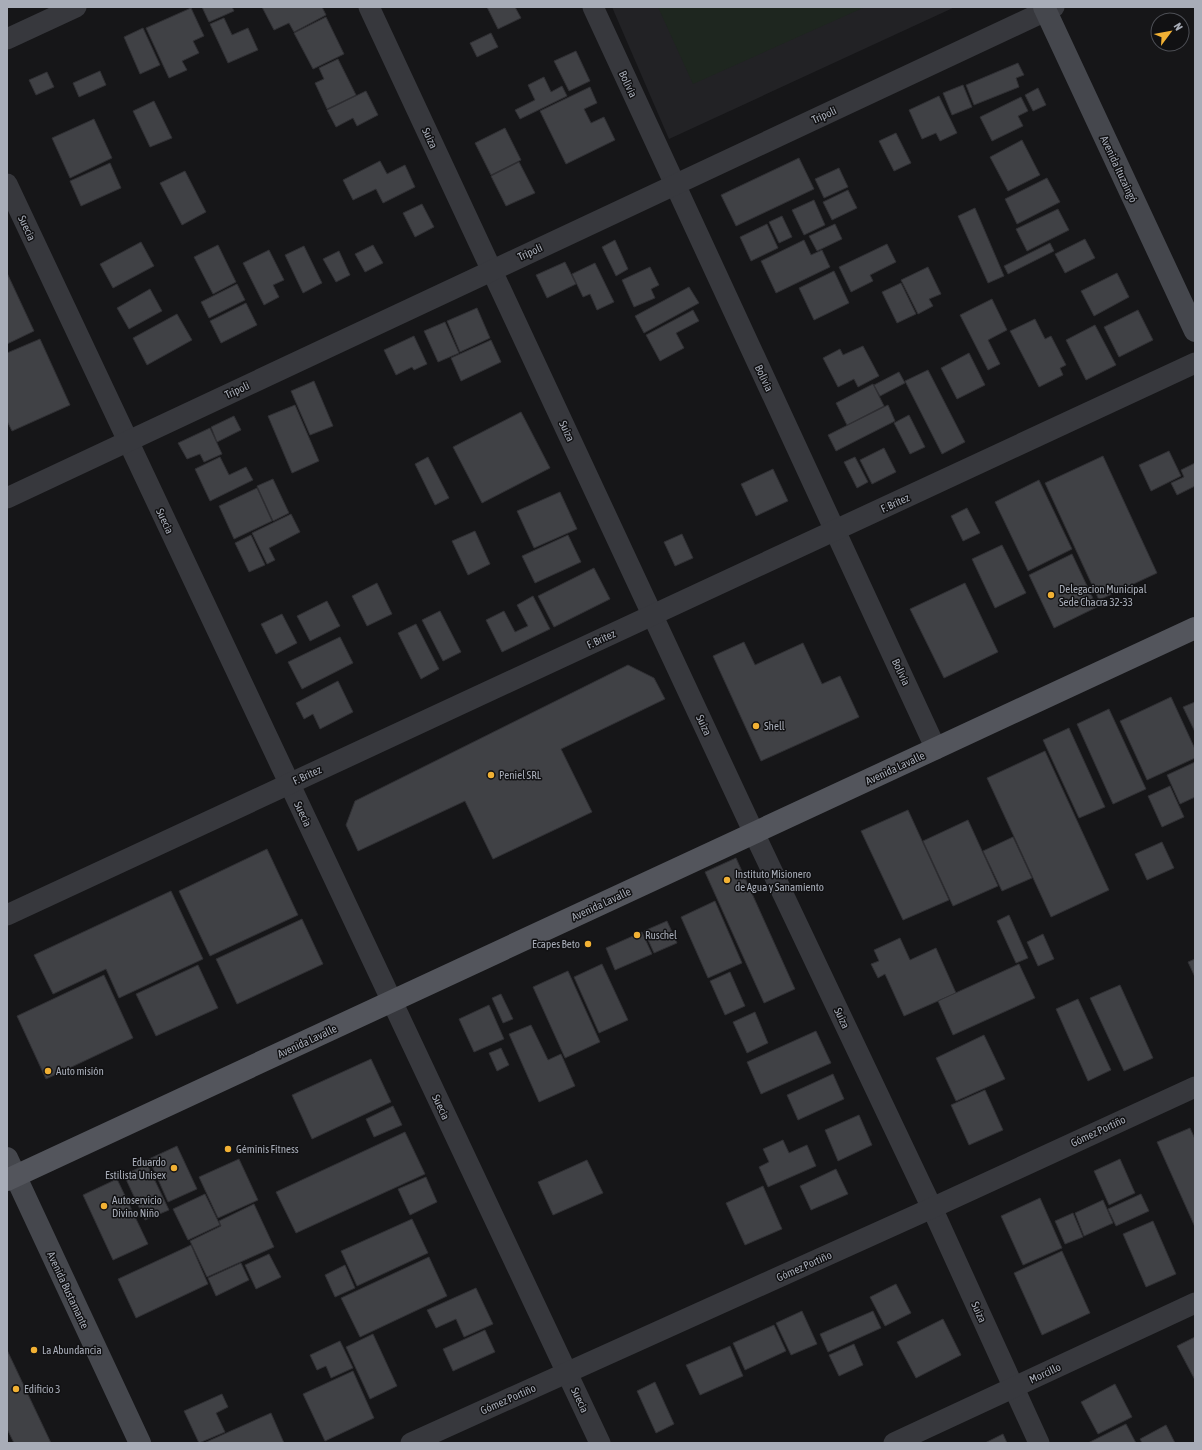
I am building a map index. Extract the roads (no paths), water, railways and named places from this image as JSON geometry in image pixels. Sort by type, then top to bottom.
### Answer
[{"type":"main road","name":"Avenida Ituzaingó","points":[[1048,8],[1195,331]]},
{"type":"main road","name":"Avenida Lavalle","points":[[10,1172],[392,1002],[1195,628]]},
{"type":"main road","name":"Avenida Bustamante","points":[[10,1172],[140,1443]]},
{"type":"street","points":[[7,39],[76,7]]},
{"type":"street","name":"Suiza","points":[[369,7],[754,833],[932,1208],[1039,1443]]},
{"type":"street","name":"Bolivia","points":[[593,7],[936,749]]},
{"type":"street","name":"Trípoli","points":[[7,498],[1048,8]]},
{"type":"street","name":"Suecia","points":[[7,184],[600,1443]]},
{"type":"street","name":"F. Britez","points":[[7,915],[1195,363]]},
{"type":"street","name":"Gómez Portiño","points":[[412,1443],[932,1208],[1195,1087]]},
{"type":"street","name":"Morcillo","points":[[894,1443],[1195,1303]]},
{"type":"place","name":"Delegacion Municipal Sede Chacra 32-33","points":[[1051,595]]},
{"type":"place","name":"Shell","points":[[756,726]]},
{"type":"place","name":"Peniel SRL","points":[[491,775]]},
{"type":"place","name":"Instituto Misionero de Agua y Sanamiento","points":[[727,880]]},
{"type":"place","name":"Ruschel","points":[[637,935]]},
{"type":"place","name":"Ecapes Beto","points":[[588,944]]},
{"type":"place","name":"Auto misión","points":[[48,1071]]},
{"type":"place","name":"Géminis Fitness","points":[[228,1149]]},
{"type":"place","name":"Eduardo Estilista Unisex","points":[[174,1168]]},
{"type":"place","name":"Autoservicio Divino Niño","points":[[104,1206]]},
{"type":"place","name":"La Abundancia","points":[[34,1350]]},
{"type":"place","name":"Edificio 3","points":[[16,1389]]}]
